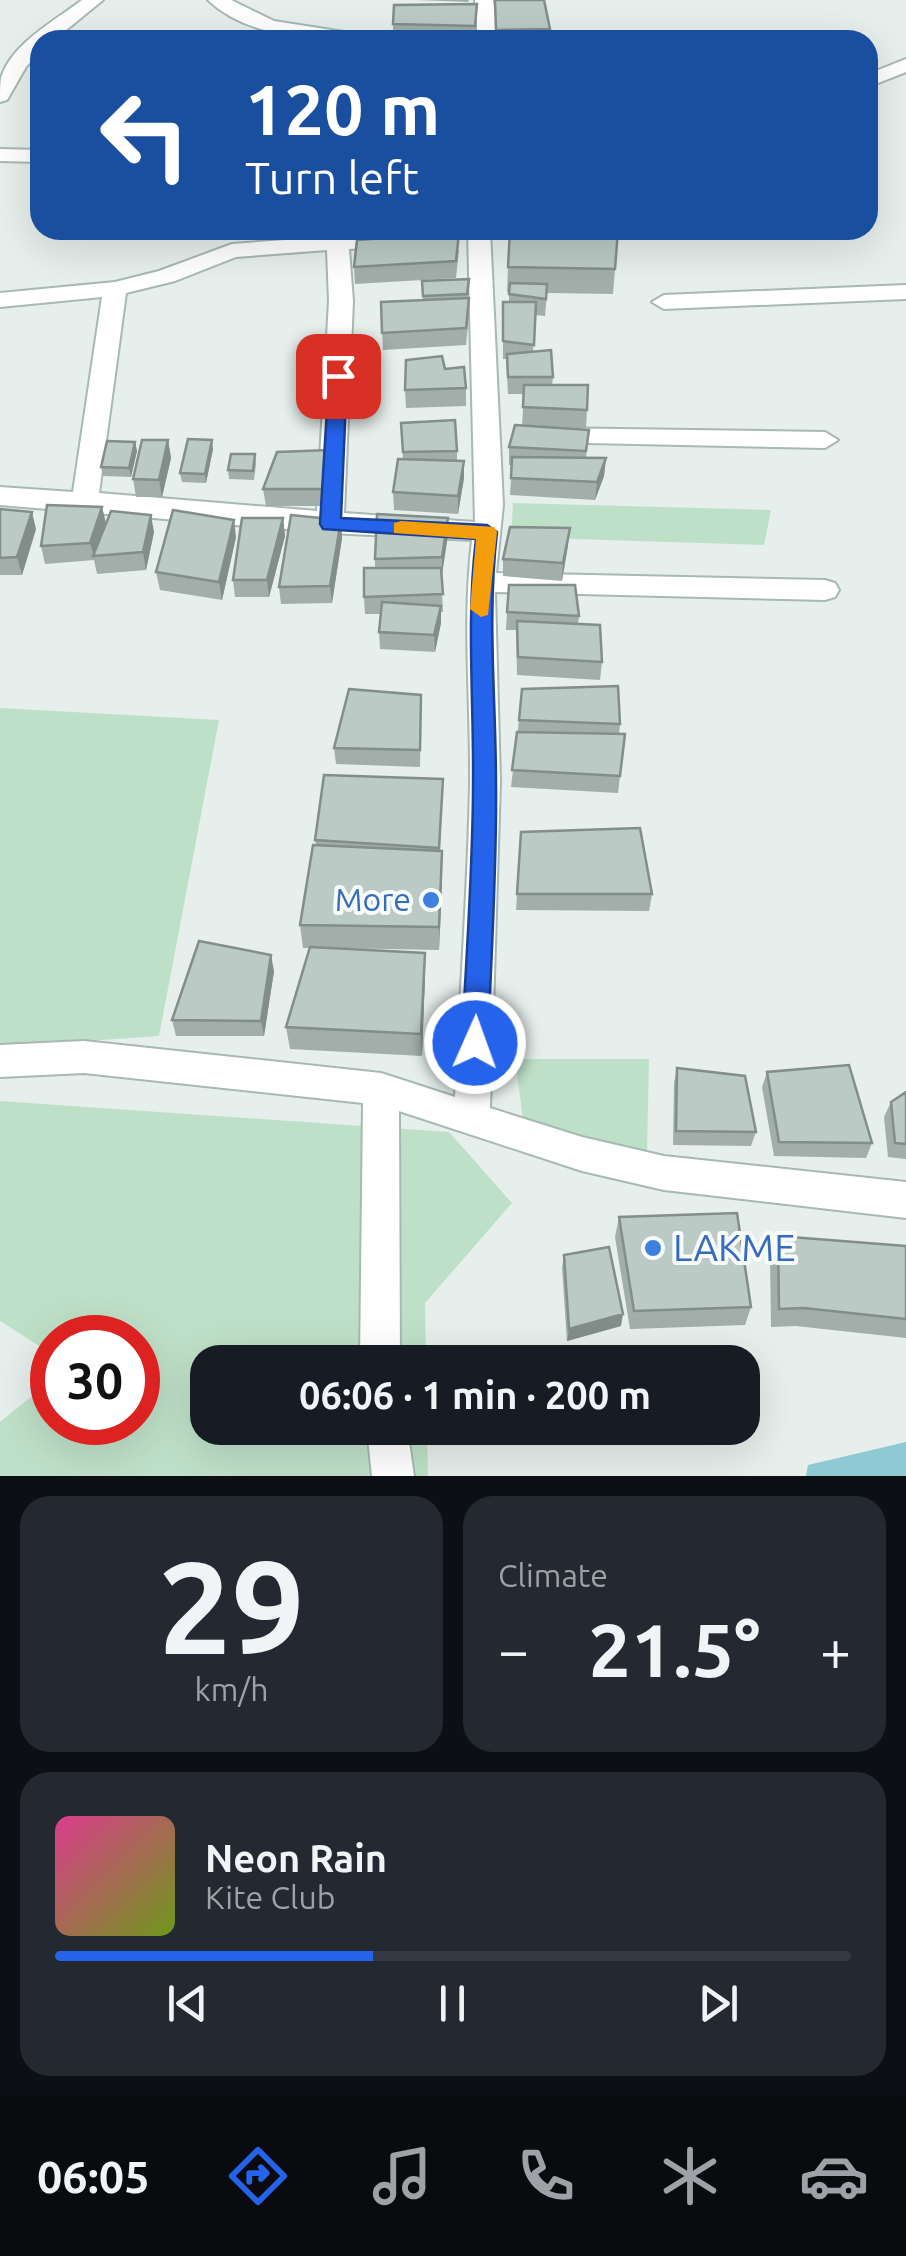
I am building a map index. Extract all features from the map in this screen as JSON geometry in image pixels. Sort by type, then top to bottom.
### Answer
[{"type":"street","points":[[55,30],[94,0]]},
{"type":"street","points":[[217,0],[269,26],[294,30]]},
{"type":"street","points":[[484,0],[487,30]]},
{"type":"street","points":[[0,96],[9,64],[30,49]]},
{"type":"street","points":[[878,77],[906,66]]},
{"type":"street","points":[[0,155],[30,156]]},
{"type":"street","points":[[0,300],[115,289],[167,276],[232,251],[309,240]]},
{"type":"street","points":[[330,524],[342,301],[337,240]]},
{"type":"street","points":[[468,240],[510,435],[487,532],[481,582],[485,782],[472,1118]]},
{"type":"street","points":[[86,500],[115,289]]},
{"type":"street","points":[[664,302],[906,292]]},
{"type":"street","points":[[510,435],[826,440]]},
{"type":"street","points":[[0,496],[86,500],[330,524],[487,532]]},
{"type":"street","points":[[481,582],[825,590]]},
{"type":"street","points":[[0,1061],[84,1057],[381,1089],[582,1154],[664,1173],[906,1200]]},
{"type":"street","points":[[380,1345],[381,1089]]},
{"type":"street","points":[[390,1445],[393,1476]]},
{"type":"green space","points":[[513,503],[771,510],[764,545],[511,537]]},
{"type":"green space","points":[[0,708],[219,720],[159,1036],[0,1047]]},
{"type":"green space","points":[[515,1059],[649,1059],[647,1153],[526,1142]]},
{"type":"green space","points":[[0,1101],[449,1132],[512,1203],[425,1303],[426,1345],[190,1345],[190,1445],[427,1445],[428,1476],[0,1476],[0,1422],[30,1398],[30,1445],[160,1445],[160,1315],[30,1315],[30,1340],[0,1321]]},
{"type":"water","points":[[906,1442],[906,1476],[806,1476],[808,1465]]},
{"type":"building","points":[[495,0],[544,0],[550,29],[496,30]]},
{"type":"building","points":[[477,4],[475,26],[393,24],[394,5]]},
{"type":"building","points":[[357,240],[458,240],[456,261],[354,267]]},
{"type":"building","points":[[509,240],[617,240],[615,269],[508,267]]},
{"type":"building","points":[[469,279],[467,294],[423,296],[422,281]]},
{"type":"building","points":[[510,283],[547,284],[546,299],[509,294]]},
{"type":"building","points":[[469,298],[466,328],[382,333],[381,302]]},
{"type":"building","points":[[503,302],[536,302],[534,345],[503,341]]},
{"type":"building","points":[[551,350],[553,377],[508,377],[507,354]]},
{"type":"building","points":[[442,356],[445,369],[464,367],[466,388],[405,390],[406,360]]},
{"type":"building","points":[[524,385],[588,385],[587,410],[523,407]]},
{"type":"building","points":[[455,420],[457,451],[403,452],[401,423]]},
{"type":"building","points":[[515,425],[589,430],[586,451],[509,447]]},
{"type":"building","points":[[188,439],[212,440],[205,474],[180,473]]},
{"type":"building","points":[[142,440],[168,440],[159,480],[133,479]]},
{"type":"building","points":[[107,441],[135,442],[129,468],[101,467]]},
{"type":"building","points":[[329,450],[325,489],[263,489],[277,452]]},
{"type":"building","points":[[231,454],[255,454],[253,471],[228,470]]},
{"type":"building","points":[[512,457],[606,458],[597,482],[511,478]]},
{"type":"building","points":[[398,459],[464,461],[458,496],[393,492]]},
{"type":"building","points":[[47,505],[102,507],[90,543],[41,546]]},
{"type":"building","points":[[0,509],[32,512],[17,557],[0,558]]},
{"type":"building","points":[[173,510],[234,520],[219,582],[156,572]]},
{"type":"building","points":[[111,511],[151,515],[143,552],[93,556]]},
{"type":"building","points":[[377,514],[448,518],[442,557],[375,559]]},
{"type":"building","points":[[291,515],[341,520],[330,586],[279,587]]},
{"type":"building","points":[[242,518],[283,518],[267,580],[233,580]]},
{"type":"building","points":[[510,527],[570,528],[563,563],[503,559]]},
{"type":"building","points":[[364,568],[441,568],[443,594],[364,597]]},
{"type":"building","points":[[509,585],[575,585],[579,616],[507,612]]},
{"type":"building","points":[[382,602],[441,606],[434,635],[379,632]]},
{"type":"building","points":[[517,621],[600,625],[602,662],[518,657]]},
{"type":"building","points":[[618,686],[620,724],[519,720],[522,689]]},
{"type":"building","points":[[349,689],[421,695],[420,750],[334,748]]},
{"type":"building","points":[[517,732],[625,734],[620,776],[512,770]]},
{"type":"building","points":[[324,775],[443,779],[439,848],[315,840]]},
{"type":"building","points":[[640,828],[652,894],[517,894],[521,832]]},
{"type":"building","points":[[313,845],[442,851],[439,927],[300,925]]},
{"type":"building","points":[[199,941],[271,955],[261,1021],[172,1020]]},
{"type":"building","points":[[310,947],[425,953],[421,1034],[286,1027]]},
{"type":"building","points":[[849,1065],[872,1143],[779,1142],[767,1072]]},
{"type":"building","points":[[677,1068],[745,1076],[756,1132],[676,1131]]},
{"type":"building","points":[[906,1092],[906,1144],[895,1143],[891,1102]]},
{"type":"building","points":[[737,1213],[751,1307],[634,1311],[619,1217]]},
{"type":"building","points":[[778,1236],[906,1246],[906,1319],[779,1309]]},
{"type":"building","points":[[609,1247],[623,1314],[569,1329],[564,1255]]},
{"type":"slow traffic","points":[[401,528],[487,532],[481,609]]},
{"type":"place","name":"More","points":[[431,900]]},
{"type":"place","name":"LAKME","points":[[653,1248]]},
{"type":"route","points":[[338,376],[330,524],[487,532],[481,582],[485,782],[475,1043]]}]
